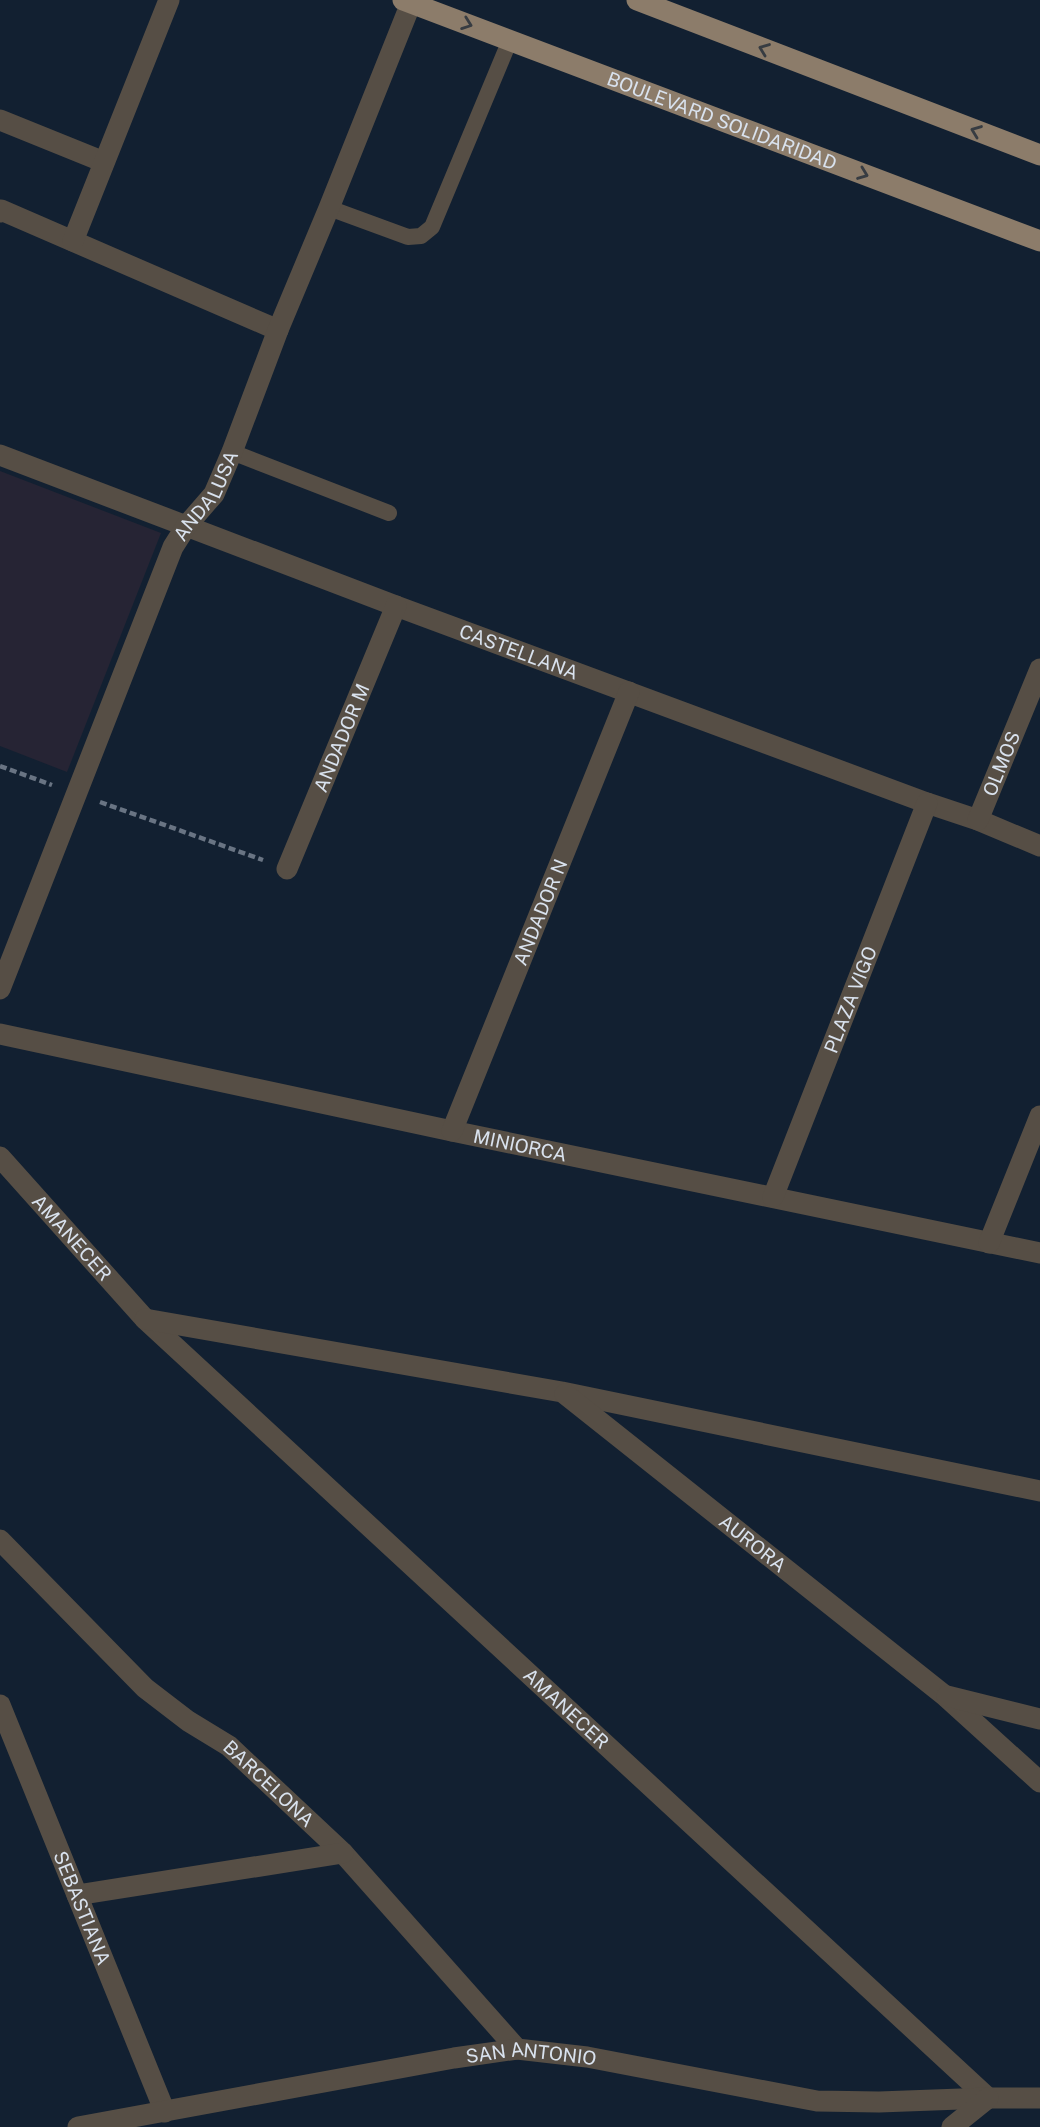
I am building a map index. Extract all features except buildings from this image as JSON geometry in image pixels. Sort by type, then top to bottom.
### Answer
[{"type":"main road","points":[[637,0],[1040,155]]},
{"type":"main road","name":"BOULEVARD SOLIDARIDAD","points":[[407,2],[1040,241]]},
{"type":"street","points":[[73,241],[169,0]]},
{"type":"street","name":"ANDALUSA","points":[[0,989],[173,547],[214,495],[232,452],[278,330],[330,208],[407,2]]},
{"type":"street","points":[[0,120],[104,162]]},
{"type":"street","points":[[0,211],[278,330]]},
{"type":"street","name":"CASTELLANA","points":[[0,455],[396,606],[978,820],[1040,846]]},
{"type":"street","name":"ANDADOR M","points":[[287,869],[396,606]]},
{"type":"street","name":"OLMOS","points":[[978,820],[1040,669]]},
{"type":"street","name":"ANDADOR N","points":[[452,1131],[629,692]]},
{"type":"street","name":"PLAZA VIGO","points":[[773,1197],[927,803]]},
{"type":"street","name":"MINIORCA","points":[[0,1034],[1040,1253]]},
{"type":"street","points":[[989,1243],[1040,1116]]},
{"type":"street","name":"AMANECER","points":[[0,1157],[145,1320],[988,2098]]},
{"type":"street","points":[[145,1320],[562,1392],[1040,1491]]},
{"type":"street","name":"AURORA","points":[[562,1392],[944,1696],[1040,1782]]},
{"type":"street","name":"BARCELONA","points":[[0,1540],[145,1688],[188,1721],[229,1746],[343,1853],[517,2049]]},
{"type":"street","name":"AURORA","points":[[944,1696],[1040,1719]]},
{"type":"street","name":"SEBASTIANA","points":[[0,1705],[165,2112]]},
{"type":"street","points":[[77,1895],[343,1853]]},
{"type":"street","name":"SAN ANTONIO","points":[[78,2127],[454,2058],[517,2049],[587,2057],[817,2101],[1040,2098]]},
{"type":"street","points":[[953,2127],[988,2098]]},
{"type":"lane","points":[[330,208],[408,237],[421,236],[432,227],[510,40]]},
{"type":"lane","points":[[232,452],[389,513]]},
{"type":"path","points":[[0,766],[287,869]]},
{"type":"shaded area","points":[[0,471],[161,533],[67,772],[0,746]]}]
